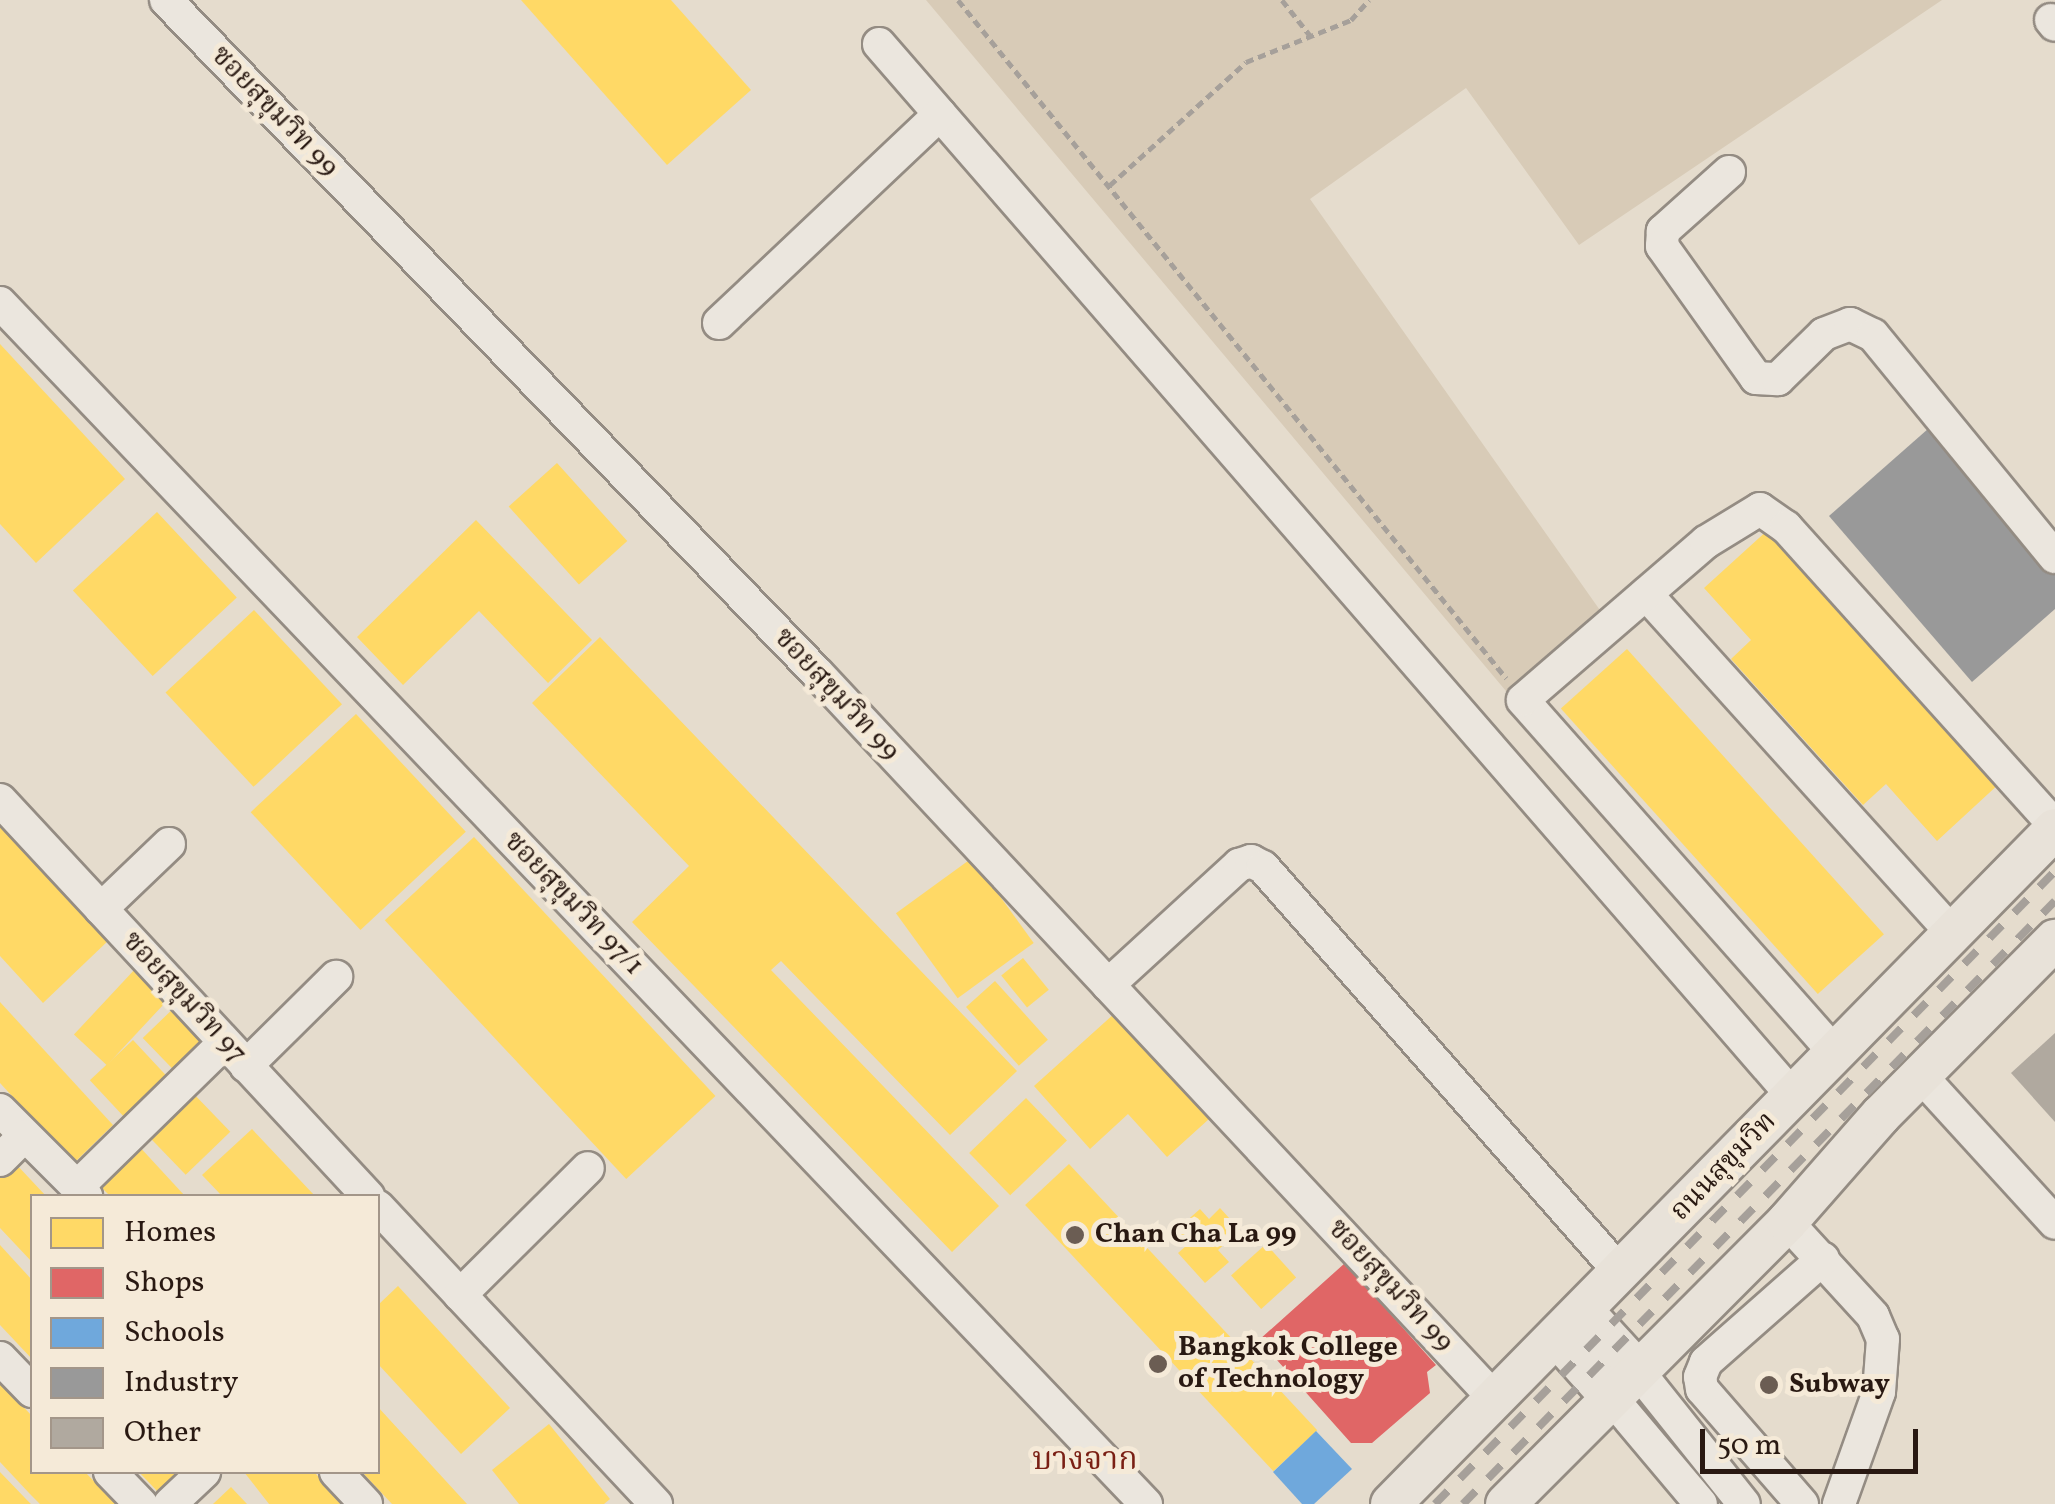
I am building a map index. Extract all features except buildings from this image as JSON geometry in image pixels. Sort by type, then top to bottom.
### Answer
[{"type":"main road","name":"ถนนสุขุมวิท","points":[[1391,1504],[2055,828]]},
{"type":"main road","points":[[1506,1504],[1787,1222],[1920,1075],[2055,940]]},
{"type":"main road","points":[[1570,1325],[1623,1383]]},
{"type":"street","name":"ซอยสุขุมวิท 99","points":[[166,0],[817,673],[1496,1400]]},
{"type":"street","points":[[879,44],[1793,1096]]},
{"type":"street","points":[[718,324],[940,114]]},
{"type":"street","points":[[1729,172],[1663,231],[1662,246],[1756,378],[1778,379],[1824,334],[1850,324],[1873,335],[2055,557]]},
{"type":"street","name":"ซอยสุขุมวิท 97/1","points":[[0,303],[1146,1504]]},
{"type":"street","points":[[1835,1053],[1524,700],[1706,542],[1760,509],[1786,528],[2055,828]]},
{"type":"street","points":[[1646,594],[1953,934]]},
{"type":"street","name":"ซอยสุขุมวิท 97","points":[[0,800],[366,1194]]},
{"type":"street","points":[[100,909],[169,844]]},
{"type":"street","points":[[1108,985],[1239,866],[1251,861],[1264,866],[1620,1273]]},
{"type":"street","points":[[0,1110],[81,1192],[235,1054],[336,977]]},
{"type":"street","points":[[1920,1075],[2055,1223]]},
{"type":"street","points":[[0,1160],[24,1136]]},
{"type":"street","points":[[460,1295],[588,1168]]},
{"type":"street","points":[[380,1209],[656,1504]]},
{"type":"street","points":[[1787,1222],[1873,1316],[1885,1357],[1879,1392],[1839,1504]]},
{"type":"street","points":[[1802,1504],[1702,1389],[1700,1377],[1706,1362],[1823,1259]]},
{"type":"street","points":[[1711,1297],[1729,1322],[1722,1349]]},
{"type":"street","points":[[0,1358],[30,1389]]},
{"type":"street","points":[[1623,1383],[1702,1504]]},
{"type":"street","points":[[1623,1383],[1744,1504]]},
{"type":"street","points":[[112,1474],[141,1504]]},
{"type":"street","points":[[170,1504],[202,1474]]},
{"type":"street","points":[[338,1474],[366,1504]]},
{"type":"path","points":[[958,0],[1524,700]]},
{"type":"path","points":[[1282,0],[1312,38]]},
{"type":"path","points":[[1110,185],[1246,62],[1351,20],[1369,0]]},
{"type":"shaded area","points":[[926,0],[1942,0],[1579,245],[1466,88],[1310,199],[1609,623],[1511,697]]},
{"type":"railway","points":[[1435,1504],[2055,871]]},
{"type":"railway","points":[[1463,1504],[2055,901]]},
{"type":"place","name":"Chan Cha La 99","points":[[1075,1235]]},
{"type":"place","name":"Bangkok College of Technology","points":[[1158,1364]]},
{"type":"place","name":"Subway","points":[[1769,1385]]},
{"type":"district","name":"บางจาก","points":[[1085,1461]]}]
